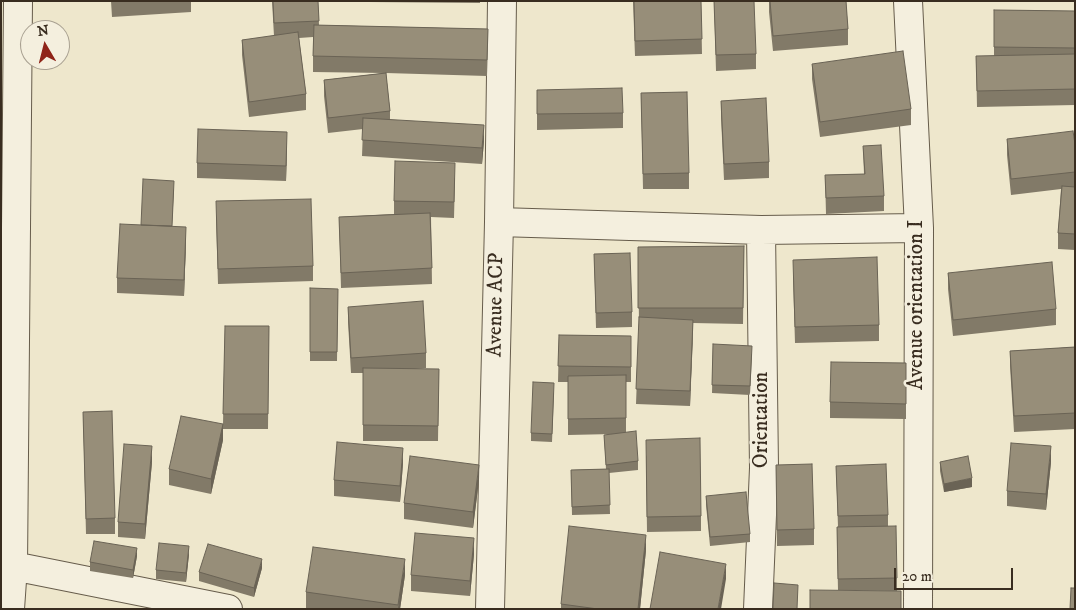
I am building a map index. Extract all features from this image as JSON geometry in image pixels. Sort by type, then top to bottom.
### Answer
[{"type":"street","points":[[10,609],[13,566],[7,512],[18,1]]},
{"type":"street","name":"Avenue ACP","points":[[490,609],[502,1]]},
{"type":"street","name":"Avenue orientation I","points":[[908,1],[918,228],[918,609]]},
{"type":"street","points":[[499,222],[762,230],[918,228]]},
{"type":"street","name":"Orientation","points":[[758,609],[764,468],[762,230]]},
{"type":"street","points":[[13,566],[228,609]]},
{"type":"building","points":[[273,1],[318,1],[319,21],[274,23]]},
{"type":"building","points":[[634,1],[701,1],[702,39],[635,41]]},
{"type":"building","points":[[714,1],[754,1],[756,54],[716,55]]},
{"type":"building","points":[[770,1],[846,1],[848,29],[773,36]]},
{"type":"building","points":[[994,10],[1075,11],[1075,48],[994,47]]},
{"type":"building","points":[[314,25],[488,29],[487,60],[313,56]]},
{"type":"building","points":[[298,32],[306,94],[249,102],[242,40]]},
{"type":"building","points":[[903,51],[911,109],[820,122],[812,64]]},
{"type":"building","points":[[1075,54],[1075,89],[977,91],[976,56]]},
{"type":"building","points":[[386,73],[390,111],[328,118],[324,80]]},
{"type":"building","points":[[622,88],[623,113],[537,114],[537,90]]},
{"type":"building","points":[[687,92],[689,173],[643,174],[641,93]]},
{"type":"building","points":[[766,98],[769,162],[724,164],[721,101]]},
{"type":"building","points":[[363,118],[484,125],[482,148],[362,140]]},
{"type":"building","points":[[198,129],[287,132],[286,166],[197,163]]},
{"type":"building","points":[[1073,131],[1075,172],[1011,179],[1007,139]]},
{"type":"building","points":[[881,145],[884,196],[826,198],[825,175],[865,174],[863,146]]},
{"type":"building","points":[[395,161],[455,163],[454,202],[394,201]]},
{"type":"building","points":[[143,179],[174,181],[172,226],[141,225]]},
{"type":"building","points":[[1062,186],[1075,187],[1075,234],[1058,233]]},
{"type":"building","points":[[311,199],[313,266],[218,269],[216,201]]},
{"type":"building","points":[[430,213],[432,268],[341,273],[339,217]]},
{"type":"building","points":[[120,224],[186,227],[184,280],[117,278]]},
{"type":"building","points":[[744,246],[743,308],[638,308],[638,247]]},
{"type":"building","points":[[630,253],[632,312],[596,313],[594,254]]},
{"type":"building","points":[[877,257],[879,325],[795,327],[793,260]]},
{"type":"building","points":[[1052,262],[1056,309],[953,320],[948,273]]},
{"type":"building","points":[[310,288],[338,289],[337,352],[310,352]]},
{"type":"building","points":[[423,301],[426,353],[351,358],[348,307]]},
{"type":"building","points":[[639,317],[693,320],[690,391],[636,389]]},
{"type":"building","points":[[225,326],[269,326],[268,414],[223,414]]},
{"type":"building","points":[[559,335],[631,336],[631,367],[558,366]]},
{"type":"building","points":[[713,344],[752,346],[750,386],[712,385]]},
{"type":"building","points":[[1075,347],[1075,413],[1014,416],[1010,351]]},
{"type":"building","points":[[831,362],[906,363],[906,404],[830,402]]},
{"type":"building","points":[[363,368],[439,369],[438,426],[363,425]]},
{"type":"building","points":[[626,375],[626,418],[568,419],[568,376]]},
{"type":"building","points":[[533,382],[554,383],[552,434],[531,433]]},
{"type":"building","points":[[112,411],[115,518],[86,519],[83,412]]},
{"type":"building","points":[[181,416],[223,424],[211,479],[169,469]]},
{"type":"building","points":[[636,431],[638,461],[606,465],[604,435]]},
{"type":"building","points":[[700,438],[701,516],[647,517],[646,440]]},
{"type":"building","points":[[337,442],[403,448],[400,486],[334,480]]},
{"type":"building","points":[[1011,443],[1051,446],[1046,494],[1007,491]]},
{"type":"building","points":[[124,444],[152,446],[145,524],[118,522]]},
{"type":"building","points":[[410,456],[479,465],[473,512],[404,503]]},
{"type":"building","points":[[968,456],[972,478],[944,484],[940,462]]},
{"type":"building","points":[[812,464],[814,529],[777,530],[776,465]]},
{"type":"building","points":[[886,464],[888,515],[838,516],[836,466]]},
{"type":"building","points":[[609,469],[610,505],[572,507],[571,470]]},
{"type":"building","points":[[746,492],[750,534],[710,537],[706,496]]},
{"type":"building","points":[[569,526],[646,535],[638,609],[598,609],[561,604]]},
{"type":"building","points":[[896,526],[897,578],[838,579],[837,527]]},
{"type":"building","points":[[415,533],[474,538],[470,581],[411,575]]},
{"type":"building","points":[[94,541],[137,548],[133,570],[90,562]]},
{"type":"building","points":[[159,543],[189,546],[186,573],[156,570]]},
{"type":"building","points":[[208,544],[262,559],[254,588],[199,572]]},
{"type":"building","points":[[313,547],[405,559],[398,605],[306,592]]},
{"type":"building","points":[[660,552],[726,564],[718,609],[650,609]]},
{"type":"building","points":[[774,583],[798,585],[797,609],[773,609]]},
{"type":"building","points":[[1071,588],[1075,588],[1075,609],[1070,609]]},
{"type":"building","points":[[810,590],[901,591],[901,609],[810,609]]}]
